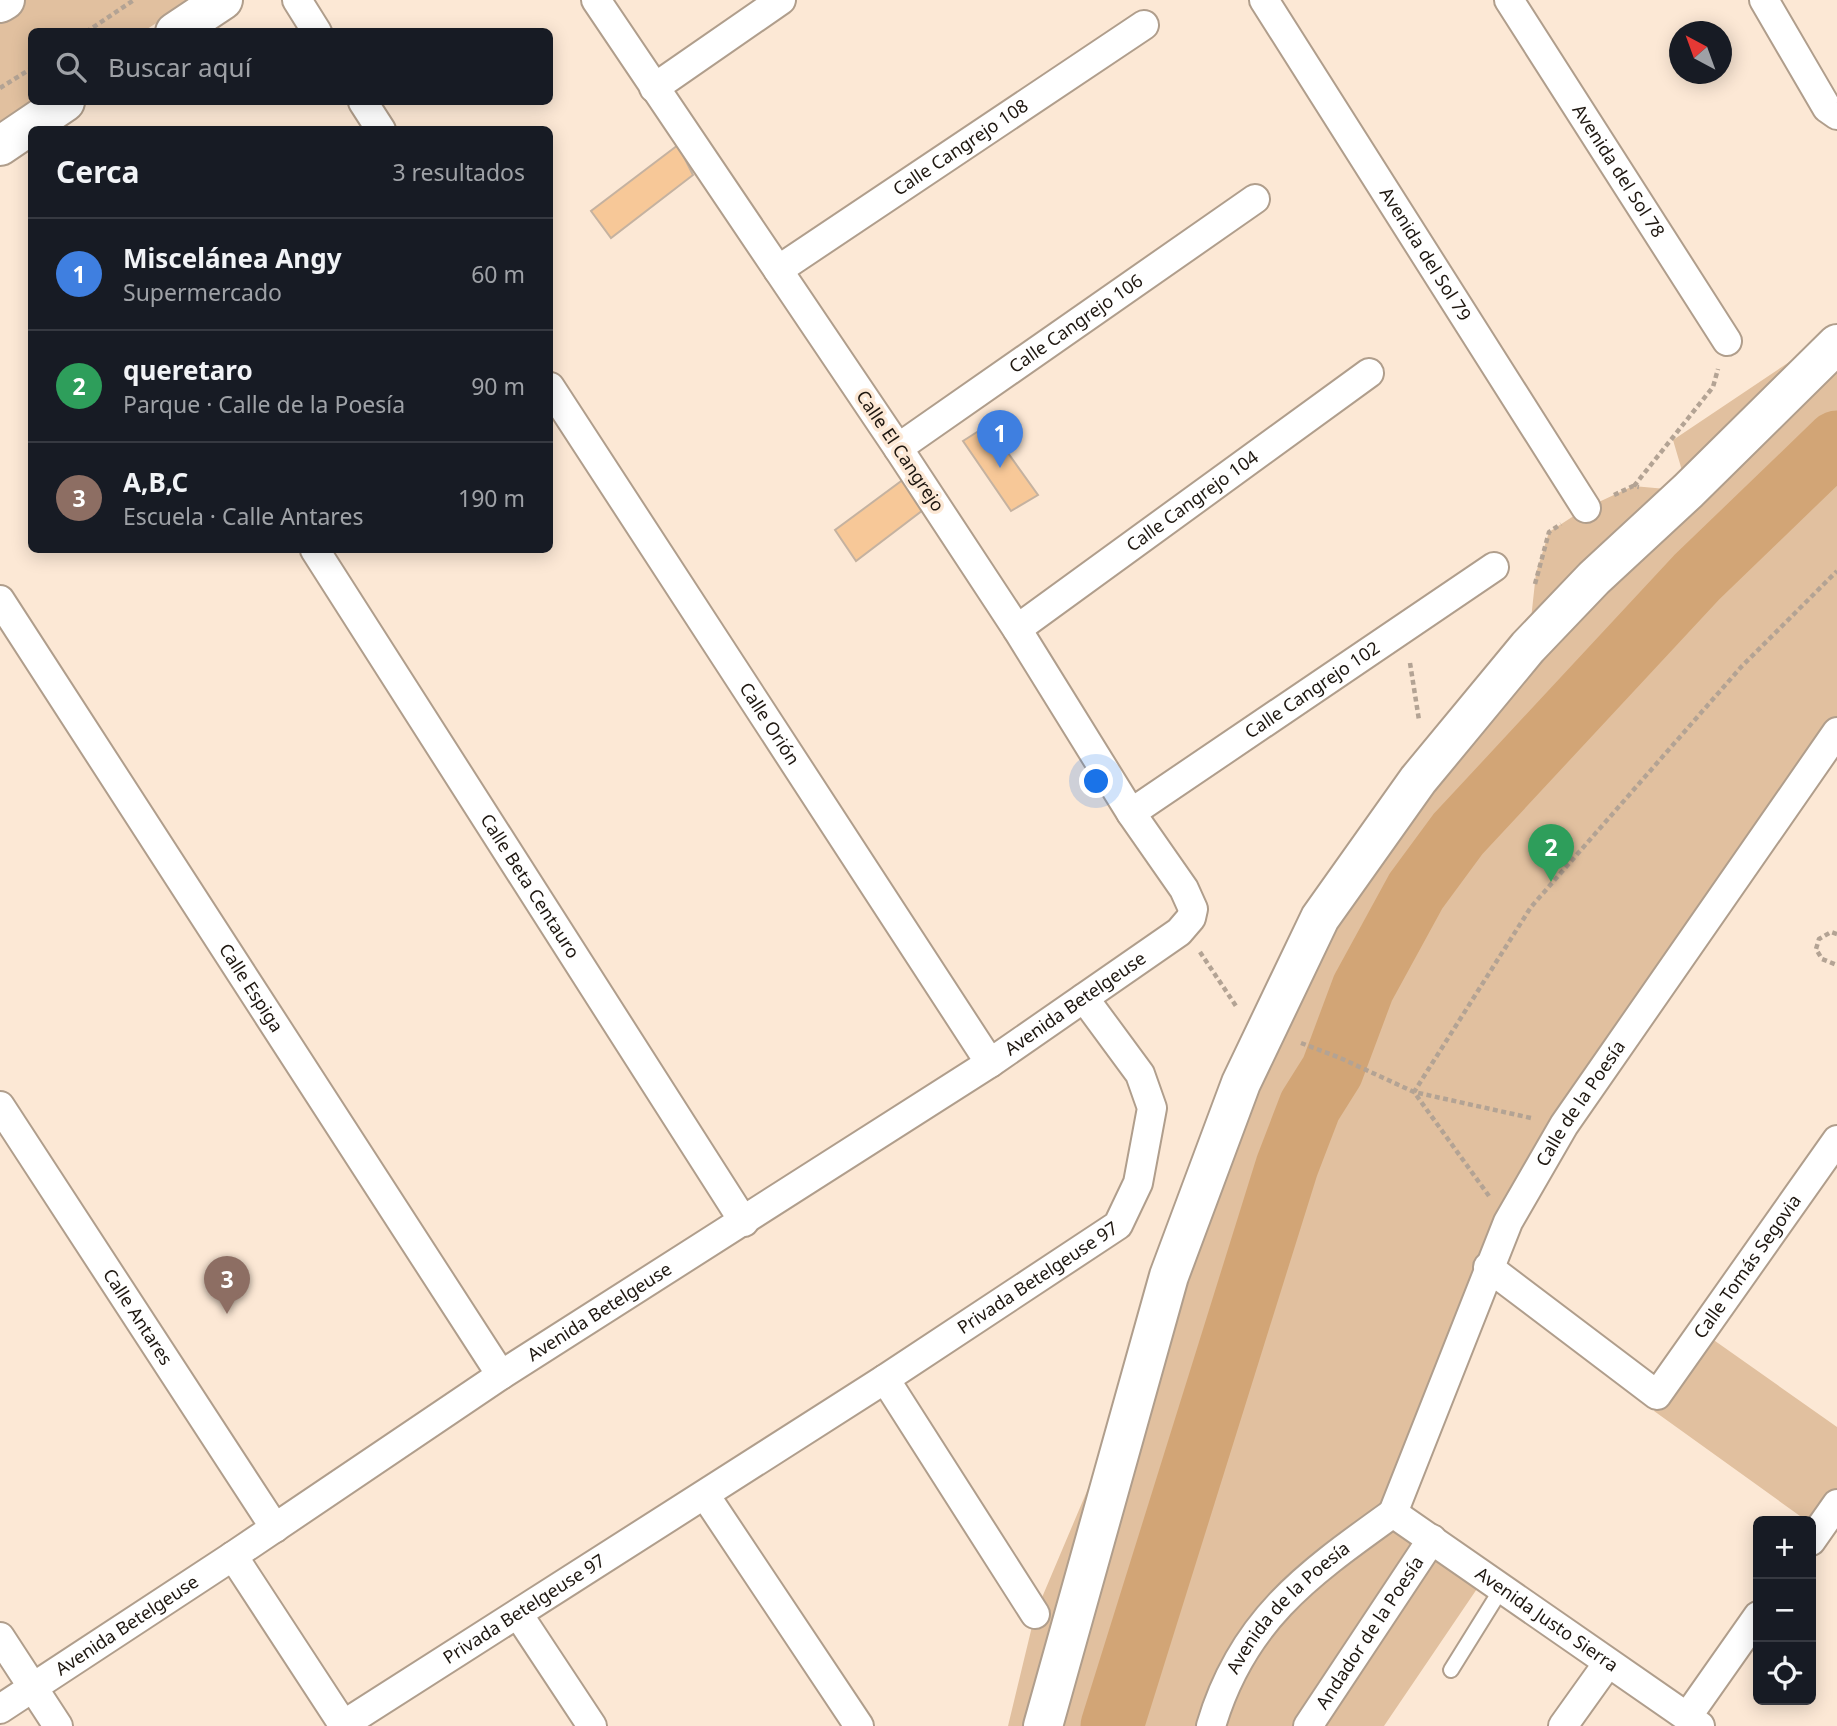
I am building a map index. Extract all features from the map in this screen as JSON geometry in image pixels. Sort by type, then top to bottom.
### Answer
[{"type":"main road","points":[[0,3],[5,0]]},
{"type":"main road","points":[[181,28],[223,0]]},
{"type":"main road","points":[[33,126],[50,116]]},
{"type":"main road","points":[[0,146],[28,129]]},
{"type":"main road","points":[[1043,1726],[1169,1276],[1241,1083],[1284,1037],[1320,918],[1418,780],[1528,647],[1594,578],[1688,491],[1837,344]]},
{"type":"street","points":[[297,0],[314,28]]},
{"type":"street","name":"Calle El Cangrejo","points":[[596,0],[898,448],[1017,629],[1131,813],[1184,889],[1186,921]]},
{"type":"street","points":[[654,88],[781,0]]},
{"type":"street","name":"Avenida del Sol 79","points":[[1264,0],[1586,508]]},
{"type":"street","name":"Avenida del Sol 78","points":[[1509,0],[1727,341]]},
{"type":"street","points":[[1764,0],[1827,107],[1837,116]]},
{"type":"street","name":"Calle Cangrejo 108","points":[[778,270],[1144,25]]},
{"type":"street","points":[[365,105],[378,126]]},
{"type":"street","name":"Calle Cangrejo 106","points":[[898,448],[1255,199]]},
{"type":"street","name":"Calle Cangrejo 104","points":[[1017,629],[1369,373]]},
{"type":"street","name":"Calle Orión","points":[[553,392],[990,1063]]},
{"type":"street","name":"Calle Beta Centauro","points":[[317,553],[744,1222]]},
{"type":"street","name":"Calle Cangrejo 102","points":[[1131,813],[1494,567]]},
{"type":"street","name":"Calle Espiga","points":[[0,600],[501,1375]]},
{"type":"street","name":"Calle de la Poesía","points":[[1393,1513],[1508,1222],[1564,1125],[1837,732]]},
{"type":"street","name":"Avenida Betelgeuse","points":[[0,1709],[501,1375],[990,1063],[1084,998],[1186,921]]},
{"type":"street","name":"Privada Betelgeuse 97","points":[[344,1725],[886,1379],[1118,1225],[1138,1183],[1152,1108],[1140,1074],[1084,998]]},
{"type":"street","name":"Calle Antares","points":[[0,1106],[275,1528]]},
{"type":"street","name":"Calle Tomás Segovia","points":[[1489,1267],[1657,1395],[1837,1140]]},
{"type":"street","points":[[886,1379],[1035,1614]]},
{"type":"street","points":[[705,1495],[859,1726]]},
{"type":"street","points":[[1816,1534],[1837,1504]]},
{"type":"street","name":"Avenida Justo Sierra","points":[[1393,1513],[1693,1721]]},
{"type":"street","name":"Avenida de la Poesía","points":[[1211,1726],[1215,1711],[1242,1653],[1275,1608],[1317,1568],[1393,1513]]},
{"type":"street","name":"Andador de la Poesía","points":[[1308,1726],[1432,1539]]},
{"type":"street","points":[[233,1556],[344,1725]]},
{"type":"street","points":[[518,1614],[592,1726]]},
{"type":"street","points":[[1693,1721],[1753,1624]]},
{"type":"street","points":[[0,1637],[58,1726]]},
{"type":"street","points":[[1563,1726],[1608,1663]]},
{"type":"lane","points":[[1451,1670],[1502,1588]]},
{"type":"path","points":[[92,28],[134,0]]},
{"type":"path","points":[[0,88],[28,70]]},
{"type":"path","points":[[1633,486],[1713,387],[1727,341]]},
{"type":"path","points":[[1535,586],[1549,532],[1586,508]]},
{"type":"path","points":[[1413,1092],[1531,907],[1742,666],[1837,571]]},
{"type":"path","points":[[1418,620],[1410,666],[1421,730],[1418,780]]},
{"type":"path","points":[[1186,921],[1199,951],[1233,1003],[1284,1037],[1338,1057],[1413,1092],[1564,1125]]},
{"type":"path","points":[[1837,934],[1831,932],[1819,939],[1816,949],[1822,959],[1837,965]]},
{"type":"path","points":[[1413,1092],[1508,1222]]},
{"type":"shaded area","points":[[0,0],[192,0],[149,28],[28,28],[28,105],[0,126]]},
{"type":"shaded area","points":[[1837,330],[1837,732],[1564,1125],[1393,1513],[1485,1577],[1384,1726],[1008,1726],[1035,1614],[1156,1328],[1268,1031],[1528,647],[1536,573],[1549,532],[1586,508],[1633,486],[1688,491],[1673,440]]},
{"type":"shaded area","points":[[1708,1336],[1837,1427],[1837,1488],[1816,1517],[1800,1516],[1654,1411]]},
{"type":"building","points":[[678,145],[693,175],[611,238],[591,211]]},
{"type":"building","points":[[988,425],[1038,495],[1011,511],[963,441]]},
{"type":"building","points":[[908,476],[927,507],[856,561],[835,530]]},
{"type":"waterway","points":[[1112,1726],[1287,1166],[1310,1106],[1332,1071],[1363,988],[1416,891],[1458,834],[1697,577],[1837,442]]},
{"type":"place","name":"Miscelánea Angy","points":[[1000,468]]},
{"type":"place","name":"queretaro","points":[[1551,882]]},
{"type":"place","name":"A,B,C","points":[[227,1314]]}]
